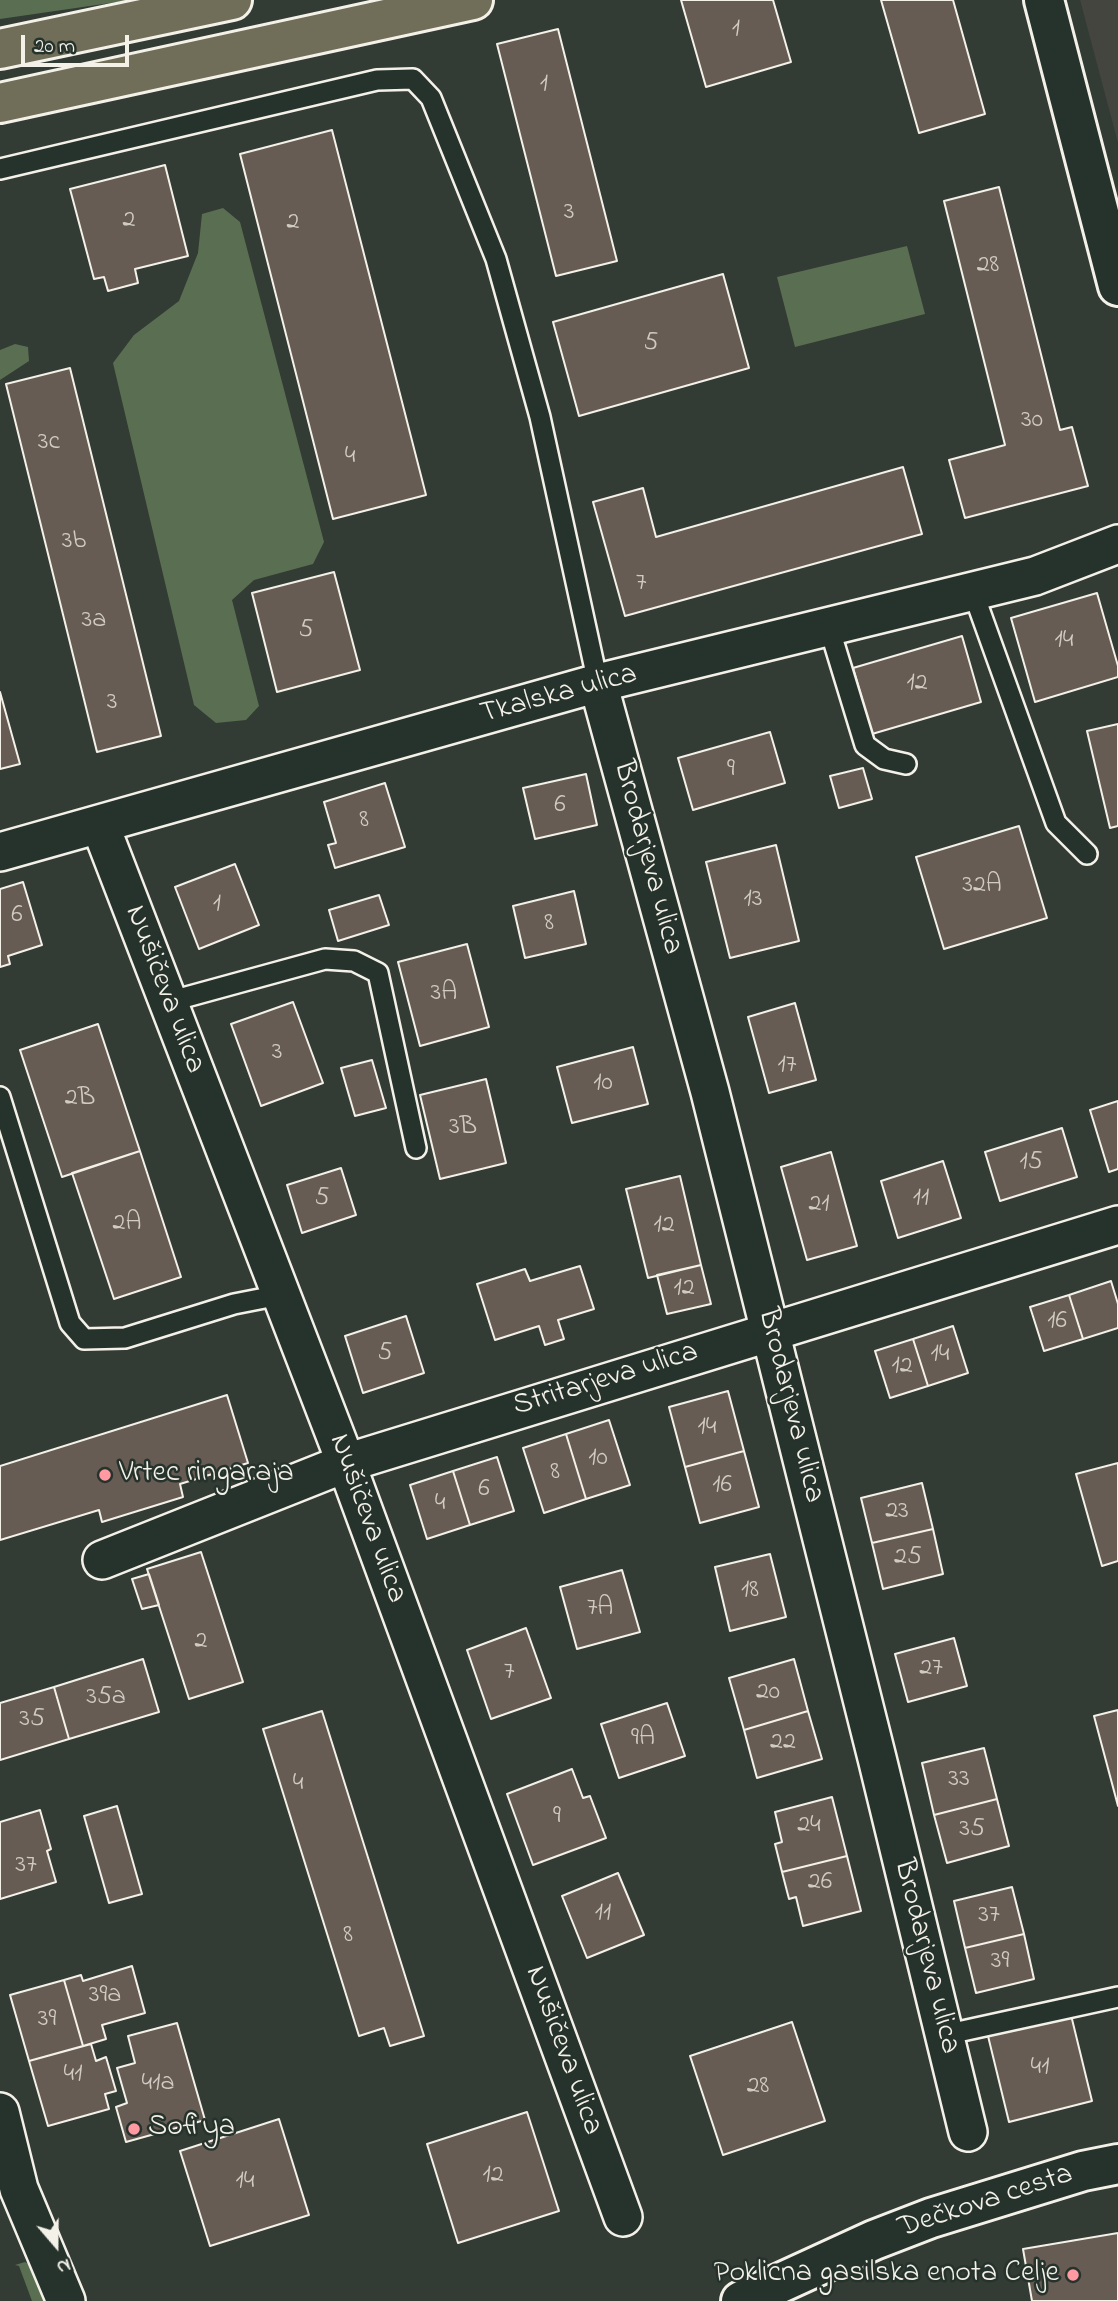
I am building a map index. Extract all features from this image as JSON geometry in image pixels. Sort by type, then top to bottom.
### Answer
[{"type":"main road","points":[[0,49],[232,0]]},
{"type":"main road","points":[[0,103],[472,0]]},
{"type":"street","points":[[1044,0],[1118,286]]},
{"type":"street","name":"Tkalska ulica","points":[[0,852],[598,683],[1035,576],[1118,544]]},
{"type":"street","name":"Brodarjeva ulica","points":[[598,683],[713,1106],[968,2132]]},
{"type":"street","name":"Nušičeva ulica","points":[[100,825],[346,1463],[623,2217]]},
{"type":"street","name":"Stritarjeva ulica","points":[[102,1560],[346,1463],[770,1330],[1118,1225]]},
{"type":"street","points":[[0,2112],[10,2189],[66,2301]]},
{"type":"street","name":"Dečkova cesta","points":[[741,2301],[874,2240],[931,2218],[1083,2171],[1118,2164]]},
{"type":"lane","points":[[0,169],[377,80],[413,79],[431,98],[496,259],[540,416],[598,683]]},
{"type":"lane","points":[[973,592],[1056,823],[1087,854]]},
{"type":"lane","points":[[829,627],[865,745],[884,759],[906,764]]},
{"type":"lane","points":[[168,1003],[325,958],[355,961],[378,973],[416,1148]]},
{"type":"lane","points":[[0,1097],[70,1323],[85,1339],[125,1338],[234,1304],[280,1295]]},
{"type":"lane","points":[[944,2035],[1118,1997]]},
{"type":"shaded area","points":[[1080,0],[1118,0],[1118,143]]},
{"type":"green space","points":[[0,0],[131,0],[0,19]]},
{"type":"green space","points":[[223,208],[240,222],[324,542],[313,564],[254,580],[232,600],[259,706],[246,720],[216,723],[194,705],[113,363],[134,335],[179,301],[198,253],[202,214]]},
{"type":"green space","points":[[907,246],[925,314],[795,347],[777,277]]},
{"type":"green space","points":[[15,344],[28,347],[29,361],[0,380],[0,350]]},
{"type":"green space","points":[[25,2262],[33,2266],[46,2301],[32,2301],[19,2266],[15,2265]]},
{"type":"building","points":[[681,0],[773,0],[791,62],[706,87]]},
{"type":"building","points":[[881,0],[953,0],[985,114],[919,133]]},
{"type":"building","points":[[558,29],[617,261],[556,276],[497,44]]},
{"type":"building","points":[[332,130],[426,495],[333,519],[240,154]]},
{"type":"building","points":[[165,165],[188,256],[135,269],[138,283],[108,291],[104,277],[94,279],[70,189]]},
{"type":"building","points":[[999,187],[1060,430],[1072,427],[1088,486],[965,518],[949,460],[1005,445],[944,201]]},
{"type":"building","points":[[723,274],[749,368],[579,416],[553,322]]},
{"type":"building","points":[[70,368],[161,736],[97,752],[6,384]]},
{"type":"building","points":[[903,467],[922,534],[625,616],[593,502],[643,488],[656,537]]},
{"type":"building","points":[[334,572],[360,670],[277,692],[252,593]]},
{"type":"building","points":[[1097,593],[1118,666],[1118,677],[1035,702],[1011,618]]},
{"type":"building","points":[[962,636],[981,702],[872,734],[853,668]]},
{"type":"building","points":[[0,692],[20,764],[0,769]]},
{"type":"building","points":[[1118,724],[1118,826],[1110,828],[1087,731]]},
{"type":"building","points":[[770,732],[785,783],[693,810],[678,758]]},
{"type":"building","points":[[863,768],[872,799],[839,808],[830,776]]},
{"type":"building","points":[[586,774],[597,825],[535,839],[523,788]]},
{"type":"building","points":[[385,783],[405,847],[335,868],[328,845],[336,843],[324,802]]},
{"type":"building","points":[[1019,826],[1047,918],[944,949],[916,857]]},
{"type":"building","points":[[776,845],[799,941],[730,958],[706,862]]},
{"type":"building","points":[[235,864],[259,925],[199,949],[175,887]]},
{"type":"building","points":[[23,882],[42,945],[8,956],[10,964],[0,967],[0,889]]},
{"type":"building","points":[[574,891],[586,944],[525,958],[513,906]]},
{"type":"building","points":[[379,895],[389,925],[338,941],[329,910]]},
{"type":"building","points":[[467,944],[489,1027],[420,1046],[398,962]]},
{"type":"building","points":[[293,1002],[323,1083],[261,1106],[231,1024]]},
{"type":"building","points":[[795,1003],[816,1080],[769,1093],[748,1017]]},
{"type":"building","points":[[98,1024],[140,1151],[62,1177],[20,1050]]},
{"type":"building","points":[[633,1047],[648,1104],[572,1123],[557,1067]]},
{"type":"building","points":[[372,1060],[386,1108],[355,1116],[341,1068]]},
{"type":"building","points":[[486,1079],[506,1163],[440,1179],[420,1095]]},
{"type":"building","points":[[1118,1101],[1118,1169],[1109,1172],[1090,1110]]},
{"type":"building","points":[[1062,1128],[1077,1177],[1000,1201],[985,1152]]},
{"type":"building","points":[[140,1151],[181,1277],[114,1299],[72,1173]]},
{"type":"building","points":[[831,1152],[857,1246],[807,1260],[781,1167]]},
{"type":"building","points":[[943,1161],[961,1218],[898,1238],[881,1181]]},
{"type":"building","points":[[341,1168],[356,1215],[302,1233],[287,1185]]},
{"type":"building","points":[[680,1176],[701,1265],[648,1278],[626,1189]]},
{"type":"building","points":[[701,1265],[711,1304],[667,1314],[657,1275]]},
{"type":"building","points":[[580,1266],[594,1309],[558,1320],[564,1339],[545,1345],[539,1326],[495,1340],[477,1284],[525,1269],[530,1281]]},
{"type":"building","points":[[1111,1281],[1118,1304],[1118,1328],[1083,1339],[1069,1295]]},
{"type":"building","points":[[1069,1295],[1083,1339],[1044,1351],[1030,1307]]},
{"type":"building","points":[[406,1316],[424,1373],[363,1393],[345,1336]]},
{"type":"building","points":[[953,1326],[968,1373],[928,1386],[913,1339]]},
{"type":"building","points":[[913,1339],[928,1386],[890,1398],[875,1351]]},
{"type":"building","points":[[728,1391],[744,1451],[685,1467],[669,1407]]},
{"type":"building","name":"Vrtec ringaraja","points":[[227,1395],[248,1463],[180,1484],[183,1497],[102,1522],[99,1510],[0,1540],[0,1466]]},
{"type":"building","points":[[609,1420],[630,1485],[586,1499],[566,1434]]},
{"type":"building","points":[[566,1434],[586,1499],[544,1513],[523,1448]]},
{"type":"building","points":[[744,1451],[759,1507],[700,1523],[685,1467]]},
{"type":"building","points":[[497,1457],[514,1511],[470,1525],[453,1471]]},
{"type":"building","points":[[1118,1463],[1118,1561],[1102,1566],[1076,1474]]},
{"type":"building","points":[[453,1471],[470,1525],[427,1539],[410,1485]]},
{"type":"building","points":[[922,1483],[933,1529],[872,1543],[861,1498]]},
{"type":"building","points":[[933,1529],[943,1574],[883,1589],[872,1543]]},
{"type":"building","points":[[201,1552],[243,1682],[189,1699],[147,1569]]},
{"type":"building","points":[[770,1554],[786,1617],[730,1631],[715,1567]]},
{"type":"building","points":[[622,1570],[640,1632],[577,1649],[560,1587]]},
{"type":"building","points":[[149,1574],[159,1605],[142,1609],[132,1579]]},
{"type":"building","points":[[526,1628],[551,1698],[491,1719],[467,1650]]},
{"type":"building","points":[[954,1638],[967,1686],[908,1702],[895,1654]]},
{"type":"building","points":[[143,1659],[159,1712],[69,1739],[54,1687]]},
{"type":"building","points":[[794,1659],[808,1711],[744,1730],[729,1678]]},
{"type":"building","points":[[54,1687],[69,1739],[0,1760],[0,1703]]},
{"type":"building","points":[[667,1703],[685,1756],[619,1778],[601,1724]]},
{"type":"building","points":[[1118,1710],[1118,1806],[1094,1716]]},
{"type":"building","points":[[322,1711],[424,2036],[390,2046],[384,2028],[359,2036],[263,1729]]},
{"type":"building","points":[[808,1711],[822,1759],[757,1778],[744,1730]]},
{"type":"building","points":[[984,1748],[997,1799],[934,1815],[922,1763]]},
{"type":"building","points":[[572,1769],[583,1798],[590,1796],[606,1838],[533,1865],[507,1794]]},
{"type":"building","points":[[832,1797],[847,1856],[782,1872],[775,1844],[782,1842],[775,1812]]},
{"type":"building","points":[[997,1799],[1009,1846],[947,1863],[934,1815]]},
{"type":"building","points":[[117,1806],[142,1894],[109,1903],[84,1816]]},
{"type":"building","points":[[40,1810],[51,1849],[47,1851],[56,1882],[0,1899],[0,1822]]},
{"type":"building","points":[[847,1856],[861,1911],[803,1926],[796,1897],[789,1899],[782,1872]]},
{"type":"building","points":[[618,1873],[644,1935],[587,1958],[562,1896]]},
{"type":"building","points":[[1012,1887],[1024,1934],[965,1948],[954,1901]]},
{"type":"building","points":[[1024,1934],[1034,1979],[976,1993],[965,1948]]},
{"type":"building","points":[[132,1966],[145,2013],[102,2025],[106,2039],[83,2046],[64,1980],[81,1975],[83,1981]]},
{"type":"building","points":[[64,1980],[83,2046],[29,2061],[10,1995]]},
{"type":"building","points":[[1071,2015],[1092,2101],[1009,2122],[988,2036]]},
{"type":"building","points":[[792,2022],[825,2121],[723,2155],[690,2056]]},
{"type":"building","points":[[177,2023],[205,2120],[126,2142],[116,2107],[127,2103],[117,2068],[135,2063],[128,2036]]},
{"type":"building","points":[[91,2044],[96,2061],[106,2057],[116,2091],[105,2094],[109,2109],[48,2126],[29,2061]]},
{"type":"building","points":[[527,2112],[559,2211],[458,2243],[427,2144]]},
{"type":"building","points":[[279,2119],[309,2215],[210,2246],[180,2151]]},
{"type":"building","name":"Poklicna gasilska enota Celje","points":[[1118,2233],[1118,2301],[1032,2301],[1023,2249]]},
{"type":"place","name":"Vrtec ringaraja","points":[[105,1475]]},
{"type":"place","name":"Sofiya","points":[[134,2129]]},
{"type":"place","name":"Poklicna gasilska enota Celje","points":[[1073,2275]]}]
